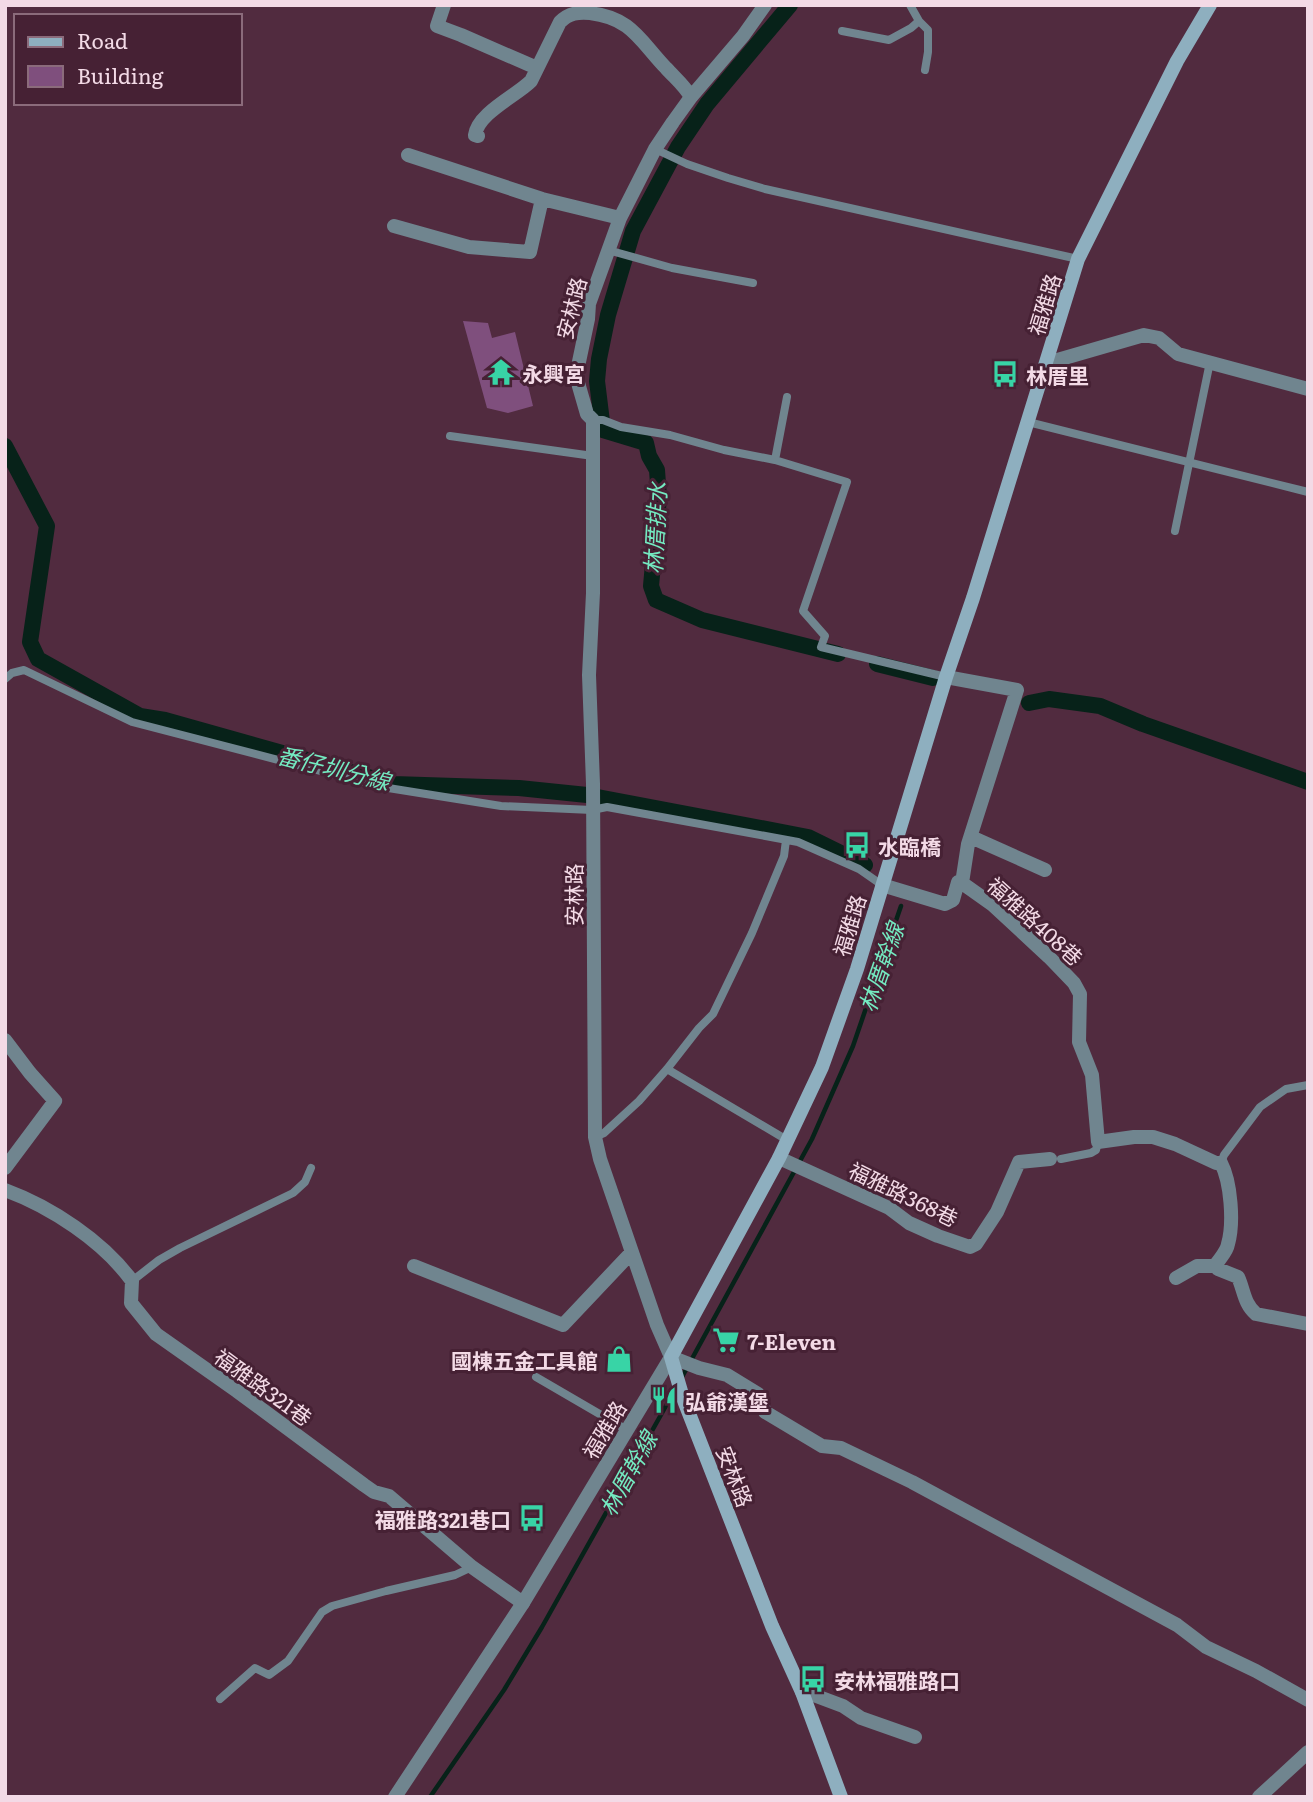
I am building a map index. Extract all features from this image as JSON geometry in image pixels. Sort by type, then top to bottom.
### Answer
[{"type":"main road","name":"福雅路","points":[[676,1363],[784,1160],[788,1140],[822,1067],[857,970],[1078,259],[1177,61],[1210,5]]},
{"type":"main road","name":"安林路","points":[[676,1363],[682,1395],[772,1626],[802,1692],[841,1797]]},
{"type":"street","points":[[444,5],[437,26],[537,68]]},
{"type":"street","name":"安林路","points":[[676,1363],[657,1325],[631,1253],[595,1137],[593,784],[589,675],[593,593],[593,420],[587,414],[576,376],[589,304],[620,218],[655,149],[691,96],[743,36],[765,5]]},
{"type":"street","points":[[478,136],[475,135],[478,125],[496,107],[531,81],[552,36],[566,15],[576,13],[603,15],[620,21],[633,30],[691,96]]},
{"type":"street","points":[[408,155],[542,199],[620,218]]},
{"type":"street","points":[[394,226],[469,247],[530,252],[542,199]]},
{"type":"street","points":[[1047,363],[1144,335],[1159,338],[1178,354],[1308,389]]},
{"type":"street","points":[[946,677],[1017,690],[965,858],[962,883]]},
{"type":"street","points":[[971,837],[1045,870]]},
{"type":"street","name":"福雅路408巷","points":[[883,885],[945,904],[953,900],[958,882],[962,883],[993,905],[1074,983],[1080,994],[1079,1042],[1092,1075],[1098,1142]]},
{"type":"street","points":[[5,1041],[55,1101],[5,1168]]},
{"type":"street","points":[[1098,1142],[1153,1137],[1221,1163],[1226,1173],[1231,1212],[1228,1247],[1217,1266]]},
{"type":"street","name":"福雅路368巷","points":[[784,1160],[889,1208],[909,1223],[970,1247],[976,1244],[997,1212],[1019,1163],[1055,1159]]},
{"type":"street","name":"福雅路321巷","points":[[5,1190],[27,1198],[72,1226],[114,1258],[132,1281],[131,1303],[156,1334],[374,1492],[389,1496],[472,1567],[523,1603]]},
{"type":"street","points":[[414,1266],[563,1325],[631,1253]]},
{"type":"street","points":[[1176,1278],[1197,1266],[1217,1266],[1218,1269],[1238,1277],[1246,1304],[1256,1314],[1308,1324]]},
{"type":"street","points":[[676,1363],[727,1375],[758,1394],[765,1412],[822,1446],[841,1448],[912,1482],[1177,1625],[1206,1647],[1308,1700]]},
{"type":"street","name":"福雅路","points":[[395,1797],[523,1603],[627,1430],[676,1363]]},
{"type":"street","points":[[802,1692],[844,1706],[862,1718],[915,1737]]},
{"type":"street","points":[[1259,1797],[1308,1752]]},
{"type":"lane","points":[[910,5],[928,30],[929,52],[925,70]]},
{"type":"lane","points":[[842,31],[889,40],[919,21]]},
{"type":"lane","points":[[655,149],[687,164],[765,189],[1078,259]]},
{"type":"lane","points":[[608,250],[672,268],[753,283]]},
{"type":"lane","points":[[1175,531],[1210,362]]},
{"type":"lane","points":[[775,460],[787,397]]},
{"type":"lane","points":[[593,420],[604,420],[621,427],[670,435],[775,460],[847,482],[803,611],[825,636],[821,647],[946,677]]},
{"type":"lane","points":[[1028,422],[1308,492]]},
{"type":"lane","points":[[450,436],[593,456]]},
{"type":"lane","points":[[5,679],[12,673],[24,670],[132,722],[382,787],[501,806],[607,807],[798,842],[859,869],[883,885]]},
{"type":"lane","points":[[595,1137],[604,1133],[639,1101],[713,1014],[784,856],[786,840]]},
{"type":"lane","points":[[667,1069],[788,1140]]},
{"type":"lane","points":[[1221,1163],[1224,1155],[1260,1107],[1286,1089],[1308,1085]]},
{"type":"lane","points":[[1055,1159],[1091,1153],[1096,1150],[1098,1142]]},
{"type":"lane","points":[[132,1281],[180,1248],[293,1193],[305,1182],[311,1168]]},
{"type":"lane","points":[[536,1377],[627,1430]]},
{"type":"lane","points":[[220,1699],[255,1668],[269,1675],[288,1661],[322,1612],[332,1606],[455,1575],[472,1567]]},
{"type":"building","name":"永興宮","points":[[463,321],[488,323],[492,338],[515,332],[533,406],[508,413],[487,408]]},
{"type":"waterway","name":"林厝排水","points":[[790,5],[707,104],[678,147],[633,231],[608,315],[597,381],[603,430],[646,443],[649,456],[657,470],[659,498],[651,586],[656,600],[702,620],[838,654]]},
{"type":"waterway","name":"番仔圳分線","points":[[5,446],[47,526],[30,642],[38,659],[140,716],[165,720],[393,784],[519,788],[587,795],[808,837],[865,865]]},
{"type":"waterway","name":"林厝排水","points":[[877,664],[933,678]]},
{"type":"waterway","points":[[1029,703],[1049,699],[1100,706],[1143,724],[1308,782]]},
{"type":"waterway","name":"林厝幹線","points":[[682,1377],[812,1139],[853,1046],[901,906]]},
{"type":"waterway","name":"林厝幹線","points":[[430,1797],[504,1690],[542,1627],[676,1388]]},
{"type":"place","name":"永興宮","points":[[501,372]]},
{"type":"place","name":"林厝里","points":[[1005,374]]},
{"type":"place","name":"水臨橋","points":[[857,845]]},
{"type":"place","name":"7-Eleven","points":[[726,1340]]},
{"type":"place","name":"國棟五金工具館","points":[[619,1359]]},
{"type":"place","name":"弘爺漢堡","points":[[664,1400]]},
{"type":"place","name":"福雅路321巷口","points":[[532,1518]]},
{"type":"place","name":"安林福雅路口","points":[[813,1679]]}]
